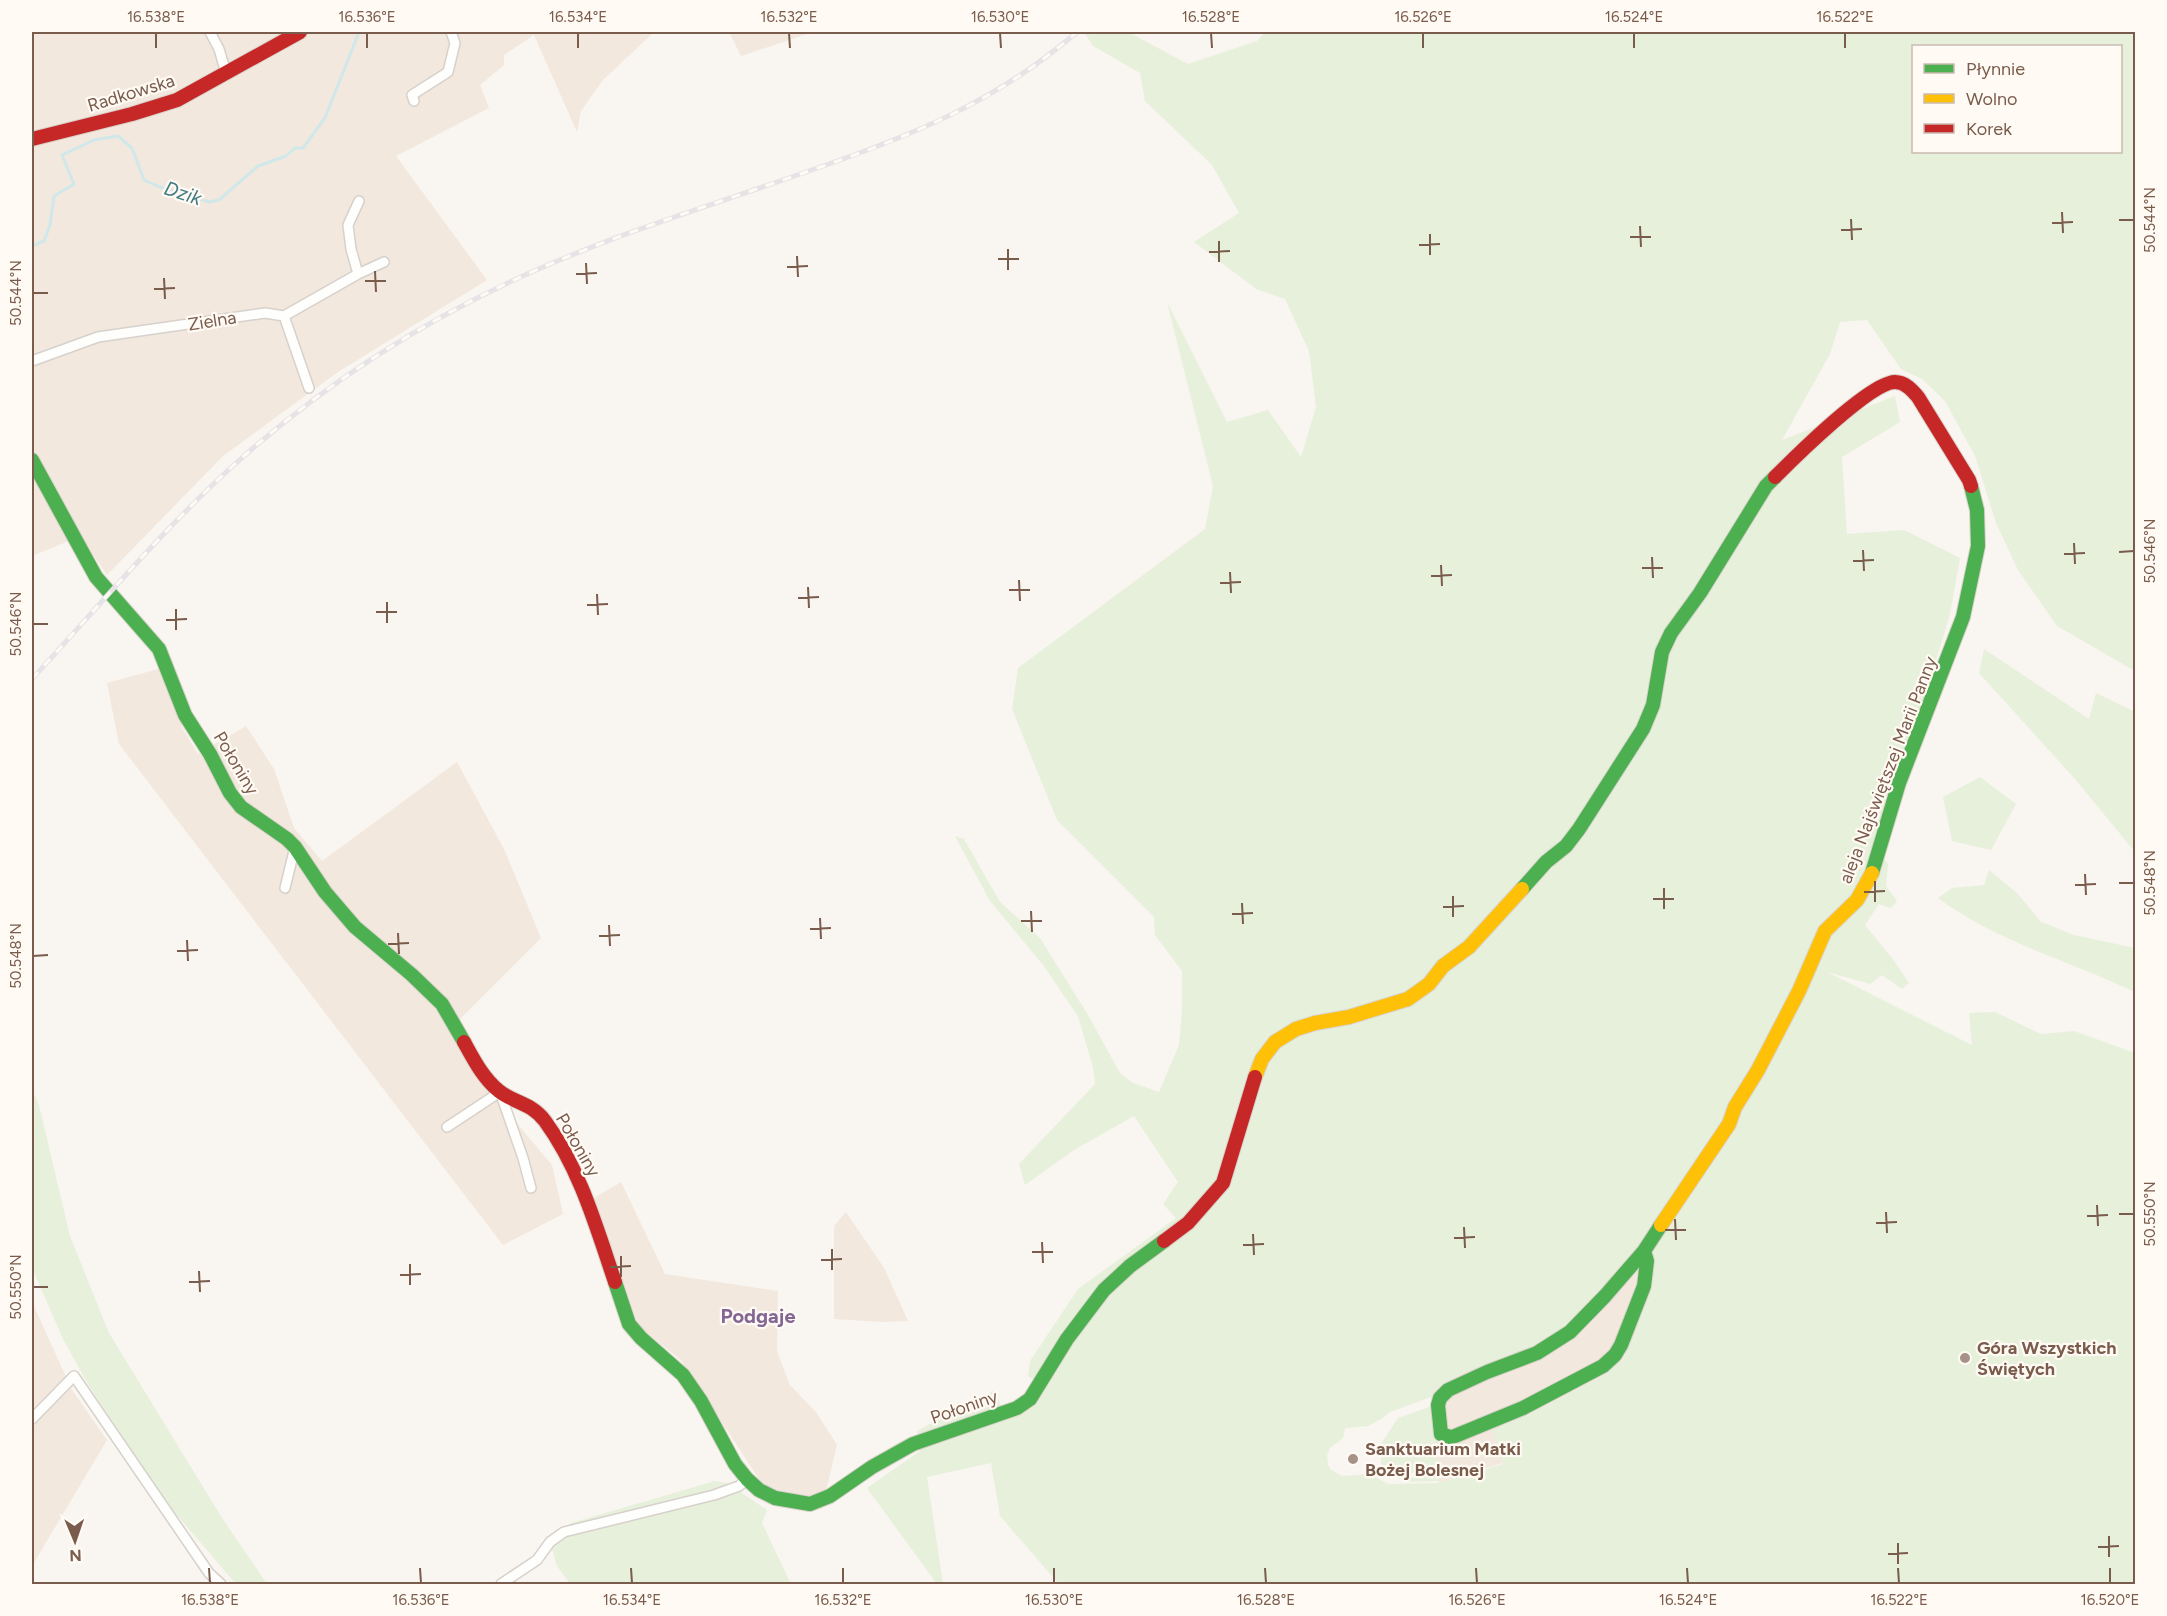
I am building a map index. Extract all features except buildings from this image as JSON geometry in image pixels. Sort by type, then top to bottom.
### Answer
[{"type":"street","points":[[210,32],[219,49],[226,73]]},
{"type":"street","name":"Radkowska","points":[[32,139],[132,114],[177,100],[300,32]]},
{"type":"street","points":[[414,101],[412,95],[448,72],[455,43],[451,32]]},
{"type":"street","points":[[358,274],[351,249],[348,225],[359,201]]},
{"type":"street","points":[[309,388],[284,316],[384,262]]},
{"type":"street","name":"Zielna","points":[[32,361],[98,337],[265,313],[284,316]]},
{"type":"street","name":"aleja Najświętszej Marii Panny","points":[[1098,1298],[1130,1266],[1188,1223],[1223,1183],[1255,1077],[1262,1059],[1275,1042],[1296,1029],[1349,1017],[1408,999],[1429,984],[1443,966],[1469,947],[1546,862],[1566,846],[1643,729],[1653,705],[1662,652],[1671,633],[1700,593],[1766,486],[1807,445],[1857,403],[1882,386],[1893,382],[1901,383],[1911,388],[1918,397],[1969,480],[1977,510],[1978,546],[1967,601],[1956,639],[1899,783],[1870,878],[1857,900],[1826,931],[1799,991],[1758,1070],[1735,1107],[1729,1124],[1644,1251],[1570,1332],[1537,1353],[1448,1390],[1440,1398],[1438,1405],[1441,1434],[1450,1437],[1523,1408],[1603,1366],[1615,1355],[1621,1345],[1641,1298],[1647,1261],[1644,1251]]},
{"type":"street","name":"Połoniny","points":[[32,460],[96,577],[159,649],[185,715],[210,754],[230,794],[241,807],[296,847],[325,892],[355,927],[412,975],[442,1004],[480,1070],[500,1092],[535,1110],[545,1121],[581,1182],[628,1324],[682,1376],[701,1401],[735,1464],[759,1490],[775,1498],[810,1504],[830,1496],[872,1467],[913,1444],[1017,1408],[1030,1400],[1061,1348],[1098,1298]]},
{"type":"street","points":[[285,888],[296,847]]},
{"type":"street","points":[[447,1127],[500,1092],[531,1188]]},
{"type":"street","points":[[32,1419],[74,1376],[209,1574],[221,1584]]},
{"type":"street","points":[[501,1584],[540,1558],[550,1542],[564,1532],[714,1495],[739,1486],[747,1479]]},
{"type":"shaded area","points":[[32,32],[654,32],[603,80],[581,111],[577,132],[534,35],[504,55],[504,65],[480,85],[489,108],[396,156],[487,280],[338,372],[223,456],[107,575],[81,536],[32,556]]},
{"type":"shaded area","points":[[729,32],[813,32],[741,56]]},
{"type":"shaded area","points":[[162,668],[183,729],[198,754],[246,726],[274,769],[294,828],[322,861],[457,762],[504,849],[541,938],[451,1028],[460,1051],[552,1165],[563,1214],[503,1245],[119,744],[107,683]]},
{"type":"shaded area","points":[[621,1182],[665,1274],[778,1291],[777,1351],[790,1385],[816,1412],[837,1445],[826,1491],[820,1495],[793,1497],[763,1485],[681,1360],[641,1328],[629,1306],[594,1198]]},
{"type":"shaded area","points":[[846,1212],[884,1268],[908,1321],[834,1319],[834,1226]]},
{"type":"shaded area","points":[[1646,1238],[1655,1262],[1651,1284],[1648,1299],[1623,1359],[1603,1376],[1526,1416],[1494,1429],[1503,1463],[1439,1483],[1431,1394],[1444,1382],[1566,1326],[1602,1290]]},
{"type":"shaded area","points":[[32,1302],[72,1390],[107,1440],[32,1566]]},
{"type":"green space","points":[[1084,32],[1128,32],[1188,64],[1257,41],[1265,32],[2135,32],[2135,671],[2057,626],[2018,570],[1996,523],[1975,456],[1945,401],[1922,379],[1901,369],[1867,320],[1840,322],[1830,354],[1782,440],[1895,396],[1900,422],[1842,457],[1847,534],[1904,530],[1960,558],[1950,614],[1876,848],[1888,864],[1886,886],[1897,901],[1891,908],[1879,904],[1865,925],[1909,983],[1902,989],[1882,975],[1870,984],[1827,972],[1972,1045],[1969,1013],[1995,1012],[2041,1034],[2074,1031],[2135,1053],[2135,1584],[1059,1584],[1000,1516],[991,1463],[927,1477],[943,1584],[937,1584],[867,1488],[920,1451],[917,1431],[995,1390],[1006,1419],[1030,1408],[1044,1386],[1028,1376],[1030,1361],[1078,1289],[1176,1218],[1163,1204],[1178,1182],[1134,1116],[1074,1150],[1025,1185],[1019,1164],[1095,1084],[1093,1067],[1078,1016],[1043,965],[990,901],[955,836],[964,839],[1000,902],[1040,938],[1088,1015],[1120,1073],[1133,1083],[1159,1092],[1179,1045],[1182,971],[1155,935],[1154,917],[1057,820],[1012,709],[1018,668],[1205,529],[1213,486],[1167,302],[1227,422],[1268,410],[1301,457],[1316,407],[1309,351],[1285,299],[1256,289],[1194,242],[1239,213],[1212,165],[1145,101],[1140,73],[1093,46]],"holes":[[[1646,1239],[1655,1262],[1648,1299],[1623,1359],[1603,1376],[1526,1416],[1493,1429],[1503,1464],[1439,1483],[1388,1484],[1370,1474],[1342,1476],[1331,1470],[1327,1455],[1330,1448],[1343,1438],[1345,1428],[1368,1426],[1390,1412],[1431,1397],[1436,1389],[1461,1375],[1549,1339],[1594,1299]]]},
{"type":"green space","points":[[1984,649],[2089,719],[2096,693],[2135,712],[2135,852],[2075,779],[1979,673]]},
{"type":"green space","points":[[1980,777],[2016,804],[1991,850],[1952,841],[1943,797]]},
{"type":"green space","points":[[1989,870],[2018,894],[2041,922],[2074,935],[2135,948],[2135,992],[2009,939],[1938,898],[1952,888],[1984,885]]},
{"type":"green space","points":[[32,1089],[39,1105],[70,1236],[109,1333],[222,1518],[267,1584],[236,1584],[170,1507],[89,1386],[63,1339],[32,1268]]},
{"type":"green space","points":[[1432,1406],[1439,1481],[1406,1482],[1404,1481],[1416,1476],[1415,1472],[1399,1479],[1384,1471],[1381,1464],[1381,1444],[1398,1418]]},
{"type":"green space","points":[[715,1481],[727,1483],[767,1510],[762,1523],[791,1584],[570,1584],[557,1566],[550,1542],[571,1523]]},
{"type":"waterway","name":"Dzik","points":[[32,246],[44,241],[50,225],[54,196],[74,184],[62,155],[94,140],[118,136],[132,148],[144,180],[209,202],[219,200],[258,166],[286,156],[295,148],[303,148],[325,118],[359,32]]},
{"type":"railway","points":[[32,679],[156,542],[235,464],[304,407],[415,332],[493,290],[567,257],[635,231],[844,159],[949,116],[1014,79],[1077,32]]},
{"type":"traffic: fast","points":[[32,460],[96,577],[159,649],[185,715],[210,754],[230,793],[241,807],[295,847],[325,892],[355,927],[412,975],[442,1004],[464,1042]]},
{"type":"traffic: fast","points":[[1522,889],[1546,862],[1566,846],[1579,829],[1643,729],[1653,705],[1662,652],[1671,633],[1700,593],[1766,486],[1775,477]]},
{"type":"traffic: fast","points":[[1872,873],[1899,783],[1963,617],[1978,546],[1977,510],[1971,486]]},
{"type":"traffic: fast","points":[[1644,1251],[1647,1261],[1644,1286],[1621,1345],[1615,1355],[1603,1366],[1523,1408],[1455,1436],[1441,1434],[1438,1405],[1440,1398],[1448,1390],[1537,1353],[1570,1332],[1644,1251],[1661,1225]]},
{"type":"traffic: fast","points":[[615,1282],[629,1324],[641,1338],[683,1375],[701,1401],[735,1464],[747,1479],[759,1490],[775,1498],[810,1504],[830,1496],[872,1467],[913,1444],[1017,1408],[1030,1399],[1067,1339],[1104,1290],[1130,1266],[1164,1241]]},
{"type":"traffic: slow","points":[[1661,1225],[1729,1124],[1735,1107],[1758,1070],[1799,991],[1825,931],[1857,900],[1872,873]]},
{"type":"traffic: slow","points":[[1255,1077],[1262,1059],[1275,1042],[1296,1029],[1349,1017],[1408,999],[1429,984],[1443,966],[1469,947],[1522,889]]},
{"type":"traffic: jam","points":[[32,139],[132,114],[177,100],[300,32]]},
{"type":"traffic: jam","points":[[1775,477],[1815,438],[1852,407],[1884,385],[1899,382],[1911,389],[1918,397],[1971,486]]},
{"type":"traffic: jam","points":[[464,1042],[493,1086],[534,1110],[557,1139],[578,1178],[615,1282]]},
{"type":"traffic: jam","points":[[1164,1241],[1188,1223],[1223,1183],[1255,1077]]},
{"type":"place","name":"Góra Wszystkich Świętych","points":[[1965,1358]]},
{"type":"place","name":"Sanktuarium Matki Bożej Bolesnej","points":[[1353,1459]]},
{"type":"district","name":"Podgaje","points":[[758,1316]]}]
